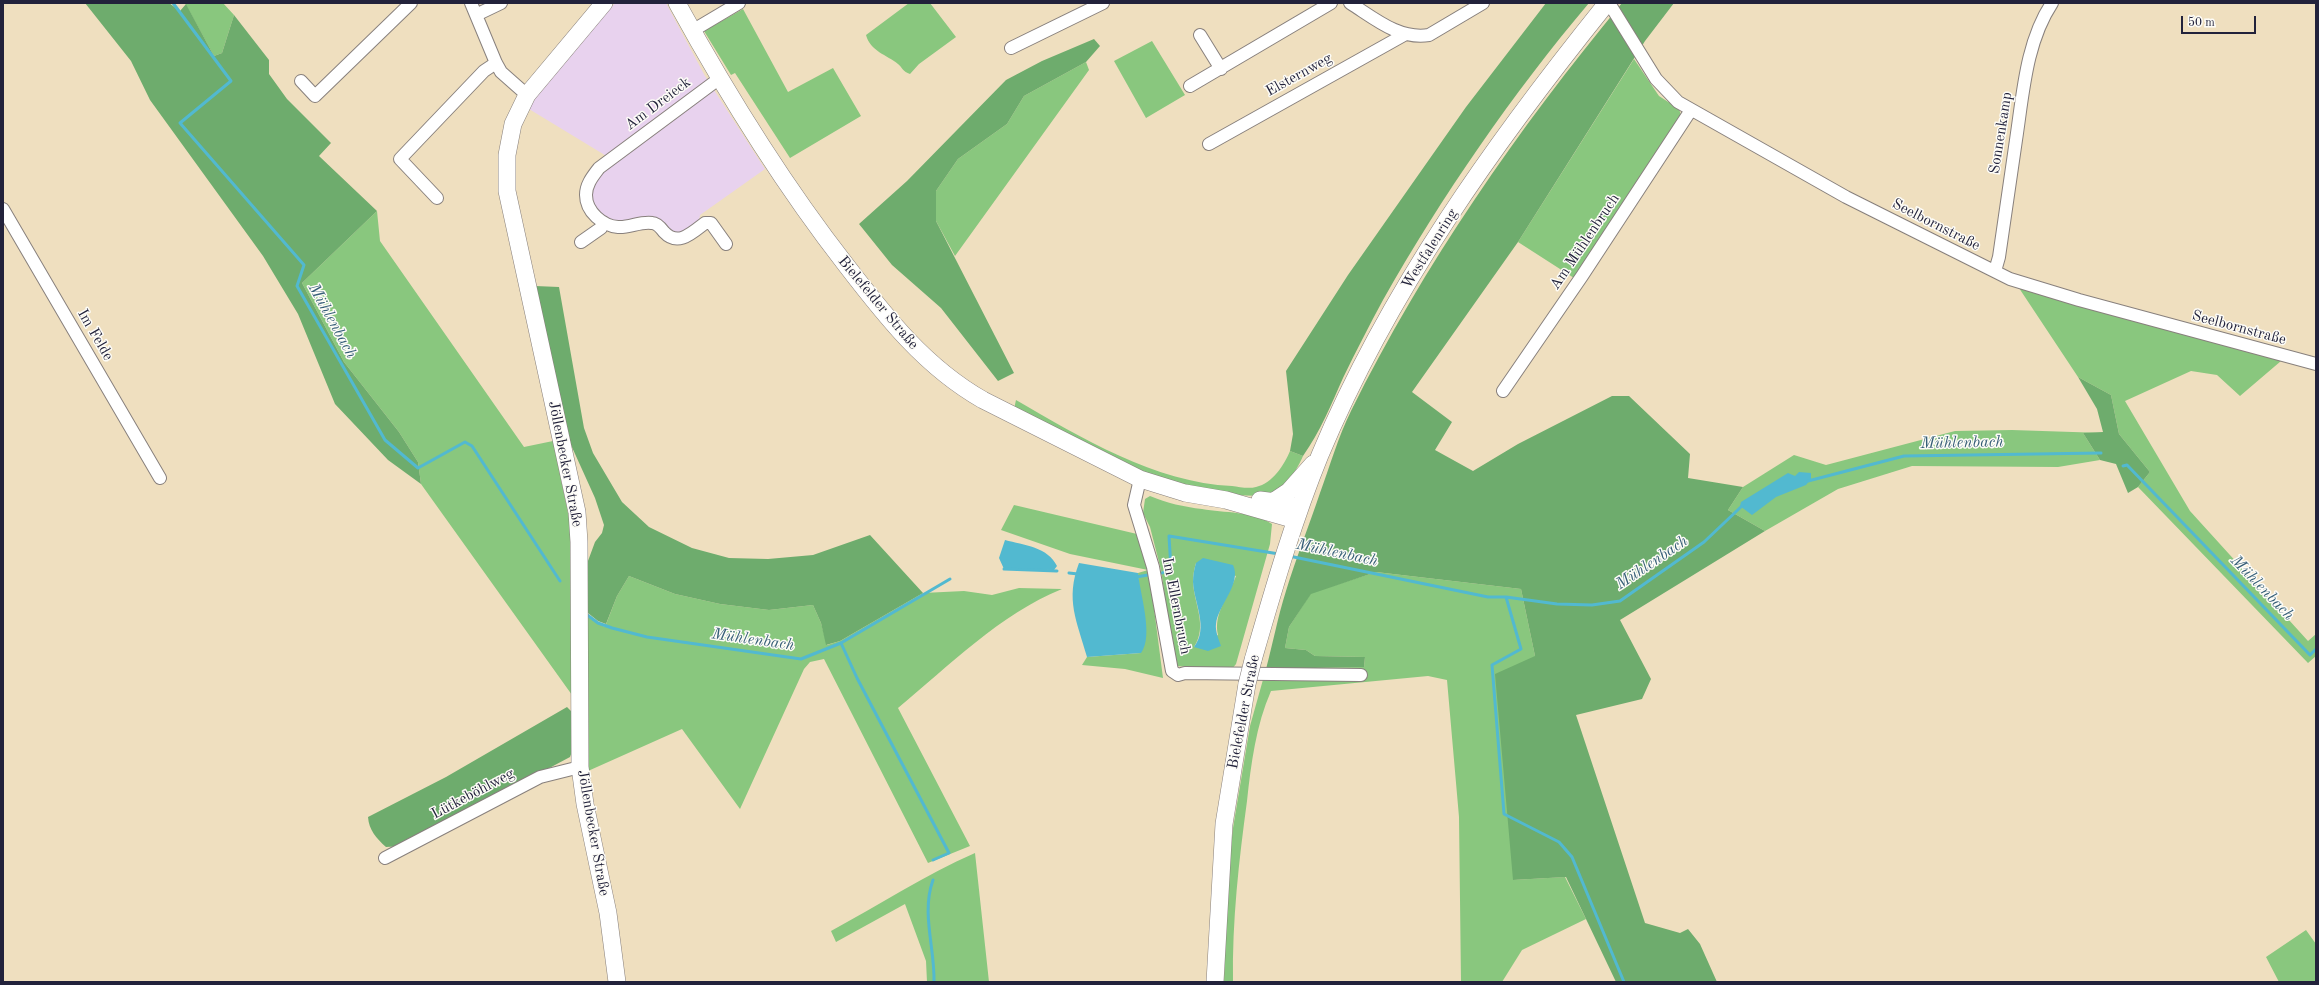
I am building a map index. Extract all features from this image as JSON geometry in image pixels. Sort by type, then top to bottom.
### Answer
[{"type":"main road","name":"Jöllenbecker Straße","points":[[604,3],[524,93],[513,124],[507,155],[507,191],[577,512],[579,542],[580,767],[585,804],[608,913],[618,982]]},
{"type":"main road","name":"Bielefelder Straße","points":[[678,3],[692,31],[720,78],[783,179],[827,241],[884,314],[934,367],[958,386],[982,400],[1140,479],[1185,494],[1226,500],[1298,514]]},
{"type":"main road","name":"Westfalenring","points":[[1298,514],[1320,457],[1366,358],[1422,261],[1490,157],[1542,84],[1608,3]]},
{"type":"main road","points":[[1274,501],[1289,491],[1320,457]]},
{"type":"main road","name":"Bielefelder Straße","points":[[1226,500],[1274,501],[1298,514]]},
{"type":"main road","name":"Bielefelder Straße","points":[[1216,982],[1224,824],[1248,684],[1253,660],[1283,557],[1298,514]]},
{"type":"street","points":[[301,81],[315,96],[411,3]]},
{"type":"street","points":[[471,3],[501,72],[524,93]]},
{"type":"street","points":[[476,15],[501,3]]},
{"type":"street","points":[[692,31],[739,3]]},
{"type":"street","points":[[1011,48],[1103,3]]},
{"type":"street","points":[[1190,86],[1331,3]]},
{"type":"street","points":[[1350,3],[1404,35],[1419,37],[1429,35],[1483,3]]},
{"type":"street","name":"Seelbornstraße","points":[[1608,3],[1664,89],[1678,102],[1846,197],[2010,279],[2079,300],[2316,364]]},
{"type":"street","name":"Sonnenkamp","points":[[1995,271],[1999,257],[2020,109],[2032,47],[2043,16],[2052,3]]},
{"type":"street","points":[[1200,35],[1221,69]]},
{"type":"street","name":"Elsternweg","points":[[1209,144],[1404,35]]},
{"type":"street","points":[[437,198],[400,159],[484,71],[496,63]]},
{"type":"street","name":"Am Dreieck","points":[[603,222],[588,206],[586,196],[589,181],[599,168],[720,78]]},
{"type":"street","name":"Am Mühlenbruch","points":[[1503,391],[1582,276],[1691,110]]},
{"type":"street","name":"Im Felde","points":[[3,209],[160,478]]},
{"type":"street","points":[[581,242],[601,228],[603,222],[620,227],[652,223],[659,226],[670,238],[676,240],[683,238],[705,223],[711,224],[726,244]]},
{"type":"street","name":"Im Ellernbruch","points":[[1140,479],[1134,505],[1153,567],[1172,672],[1178,676],[1185,673],[1361,675]]},
{"type":"street","name":"Lütkeböhlweg","points":[[385,858],[540,777],[580,767]]},
{"type":"shaded area","points":[[615,3],[666,3],[705,76],[765,169],[700,215],[699,221],[681,234],[675,235],[664,224],[613,222],[600,213],[591,200],[591,190],[608,157],[529,109],[535,99]]},
{"type":"green space","points":[[85,3],[169,3],[180,11],[186,4],[214,56],[222,53],[234,15],[269,60],[269,74],[287,99],[331,143],[319,156],[377,211],[302,283],[344,362],[399,432],[418,462],[421,484],[388,460],[335,404],[298,314],[263,256],[150,100],[131,61]]},
{"type":"green space","points":[[185,3],[223,3],[234,15],[222,53],[214,56]]},
{"type":"green space","points":[[909,3],[930,3],[956,37],[919,64],[910,74],[894,61],[875,49],[871,45],[866,35]]},
{"type":"green space","points":[[1546,3],[1589,3],[1533,73],[1479,147],[1429,223],[1383,300],[1348,368],[1325,418],[1303,456],[1290,451],[1293,434],[1286,371],[1348,275],[1466,107]]},
{"type":"green space","points":[[1622,3],[1674,3],[1645,41],[1518,242],[1412,392],[1452,422],[1435,450],[1473,471],[1518,444],[1612,396],[1629,396],[1690,454],[1688,478],[1743,487],[1728,510],[1765,531],[1620,620],[1651,679],[1642,699],[1576,715],[1645,923],[1680,933],[1688,929],[1700,944],[1717,982],[1616,982],[1566,877],[1513,880],[1495,674],[1535,656],[1521,589],[1376,572],[1311,594],[1289,627],[1285,648],[1306,650],[1315,656],[1365,657],[1364,667],[1266,669],[1280,610],[1338,441],[1346,421],[1379,356],[1441,251],[1475,199],[1546,99]]},
{"type":"green space","points":[[743,9],[788,92],[833,68],[861,116],[790,158],[735,73],[731,75],[704,31]]},
{"type":"green space","points":[[1094,39],[1100,46],[1086,62],[1024,96],[1007,124],[958,159],[936,191],[936,221],[1014,373],[998,381],[941,308],[892,265],[859,224],[907,181],[1006,80],[1042,61]]},
{"type":"green space","points":[[1152,41],[1185,95],[1146,118],[1114,61]]},
{"type":"green space","points":[[1634,59],[1659,96],[1679,109],[1681,115],[1574,278],[1518,242]]},
{"type":"green space","points":[[1086,62],[1089,70],[955,256],[936,221],[936,191],[958,159],[1007,124],[1024,96]]},
{"type":"green space","points":[[377,211],[380,241],[524,447],[553,441],[571,527],[572,695],[421,484],[418,462],[399,432],[344,362],[302,283]]},
{"type":"green space","points":[[535,286],[559,287],[584,428],[593,453],[622,502],[649,527],[692,548],[729,558],[768,559],[813,555],[870,535],[923,593],[840,641],[826,645],[821,623],[813,605],[769,610],[720,604],[675,594],[629,576],[617,596],[606,624],[598,621],[588,613],[585,569],[595,542],[602,533],[604,525],[595,498],[571,445]]},
{"type":"green space","points":[[2019,288],[2281,361],[2240,396],[2217,375],[2191,371],[2125,401],[2190,511],[2308,641],[2316,634],[2316,656],[2308,663],[2138,487],[2150,472],[2119,434],[2111,395],[2078,377]]},
{"type":"green space","points":[[2078,377],[2111,395],[2119,434],[2150,472],[2138,487],[2128,493],[2116,464],[2100,460],[2083,433],[2103,432],[2097,409]]},
{"type":"green space","points":[[1016,400],[1092,443],[1120,456],[1175,476],[1204,483],[1244,488],[1256,487],[1273,478],[1285,462],[1290,451],[1303,456],[1289,480],[1279,490],[1267,495],[1239,495],[1194,488],[1167,481],[1140,471],[1089,448],[1014,409]]},
{"type":"green space","points":[[2012,430],[2103,433],[2083,433],[2100,460],[2058,467],[1912,466],[1838,489],[1765,531],[1728,510],[1743,487],[1794,455],[1826,465],[1955,431]]},
{"type":"green space","points":[[1150,496],[1169,503],[1189,507],[1238,513],[1256,517],[1272,524],[1270,544],[1236,664],[1232,669],[1175,666],[1161,570],[1150,527],[1143,513],[1145,499]],"holes":[[[1196,563],[1236,576],[1222,605],[1217,627],[1218,635],[1194,647],[1200,631],[1199,615],[1193,582]]]},
{"type":"green space","points":[[1014,505],[1137,534],[1149,570],[1163,678],[1125,669],[1082,665],[1087,657],[1141,653],[1138,573],[1148,570],[1070,554],[1001,530]]},
{"type":"green space","points":[[1376,572],[1521,589],[1535,656],[1513,880],[1565,877],[1586,919],[1522,950],[1502,982],[1461,982],[1459,817],[1447,680],[1428,676],[1271,691],[1261,717],[1250,773],[1237,891],[1233,982],[1224,982],[1226,893],[1233,828],[1250,726],[1266,669],[1364,667],[1365,657],[1315,656],[1306,650],[1285,648],[1289,627],[1311,593]]},
{"type":"green space","points":[[629,576],[675,594],[720,604],[769,610],[813,605],[821,623],[827,645],[840,641],[923,593],[964,591],[992,595],[1019,588],[1062,589],[1017,612],[996,627],[956,658],[898,708],[970,846],[928,863],[824,659],[810,662],[804,669],[740,809],[682,729],[588,771],[588,617],[605,627],[617,596]]},
{"type":"green space","points":[[567,707],[573,713],[573,749],[570,757],[403,846],[386,847],[374,834],[368,817],[446,777]]},
{"type":"green space","points":[[975,853],[989,982],[927,982],[926,961],[905,904],[836,942],[831,931],[920,880]]},
{"type":"green space","points":[[2306,930],[2316,944],[2316,982],[2279,982],[2266,957]]},
{"type":"water","points":[[1799,472],[1811,473],[1811,479],[1806,485],[1776,497],[1752,515],[1740,506],[1741,502],[1788,473],[1795,476]]},
{"type":"water","points":[[1005,540],[1027,545],[1042,551],[1053,560],[1057,566],[1054,570],[1004,569],[999,558]]},
{"type":"water","points":[[1203,558],[1233,565],[1235,572],[1232,587],[1221,609],[1216,624],[1221,646],[1208,651],[1194,647],[1198,640],[1201,624],[1194,590],[1193,575],[1196,563]]},
{"type":"water","points":[[1079,563],[1138,573],[1146,626],[1145,646],[1141,653],[1087,657],[1076,621],[1073,600],[1073,588]]},
{"type":"waterway","name":"Mühlenbach","points":[[173,3],[231,81],[180,123],[304,265],[297,286],[385,440],[418,468],[465,442],[472,446],[560,581]]},
{"type":"waterway","name":"Mühlenbach","points":[[1808,481],[1904,456],[2101,453]]},
{"type":"waterway","name":"Mühlenbach","points":[[2123,466],[2127,465],[2310,655],[2316,649]]},
{"type":"waterway","name":"Mühlenbach","points":[[1289,556],[1488,597],[1506,597],[1557,604],[1592,605],[1620,601],[1704,542],[1743,505]]},
{"type":"waterway","name":"Mühlenbach","points":[[1162,573],[1171,569],[1169,536],[1279,554]]},
{"type":"waterway","name":"Mühlenbach","points":[[1004,569],[1057,571]]},
{"type":"waterway","name":"Mühlenbach","points":[[1069,573],[1078,574]]},
{"type":"waterway","name":"Mühlenbach","points":[[1136,577],[1148,575]]},
{"type":"waterway","name":"Mühlenbach","points":[[586,614],[598,623],[647,637],[801,659],[841,643],[950,579]]},
{"type":"waterway","points":[[1506,597],[1521,649],[1492,665],[1504,814],[1559,842],[1572,857],[1624,982]]},
{"type":"waterway","points":[[841,643],[857,678],[949,853],[933,860]]},
{"type":"waterway","points":[[933,880],[928,905],[928,918],[934,969],[934,982]]}]
